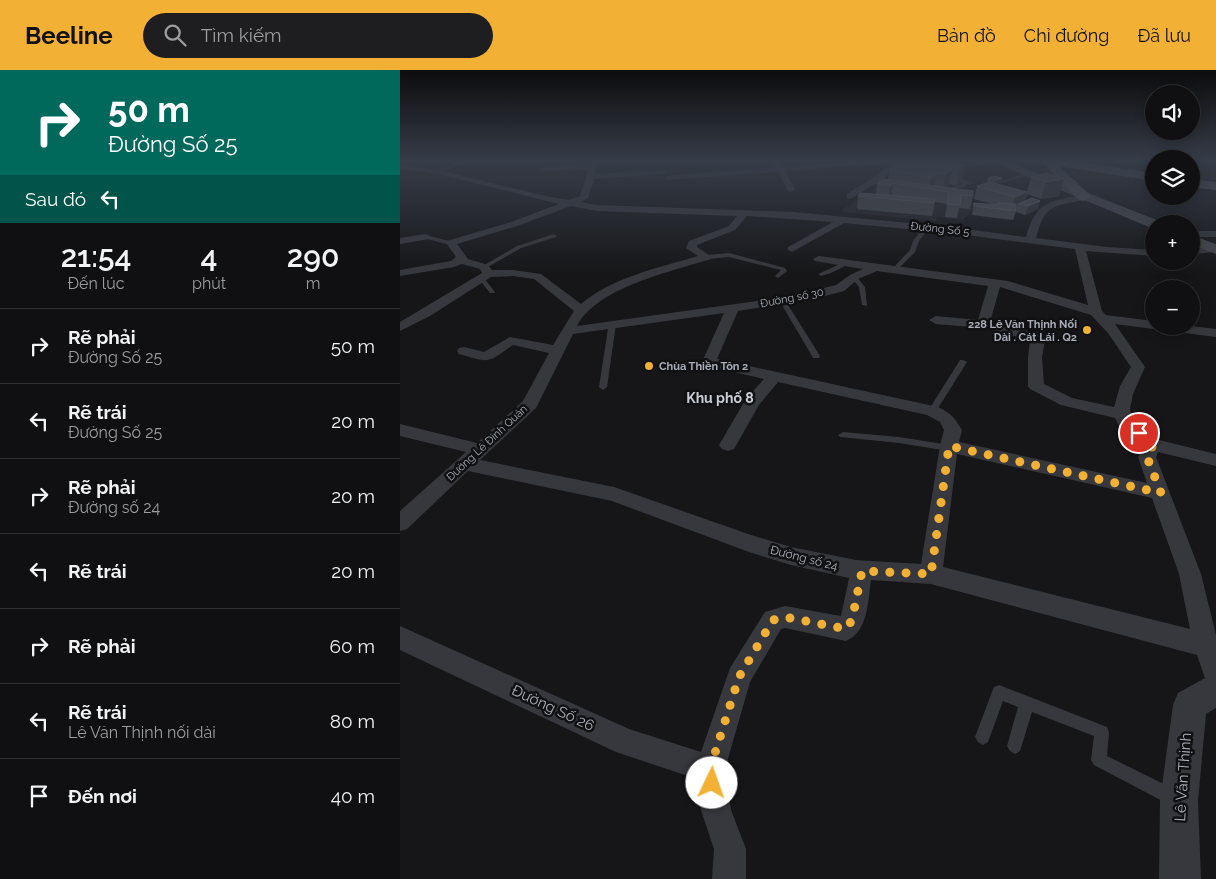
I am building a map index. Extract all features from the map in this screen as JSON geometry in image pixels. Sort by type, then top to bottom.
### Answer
[{"type":"main road","points":[[1092,199],[1145,220]]},
{"type":"main road","points":[[1200,239],[1215,239]]},
{"type":"street","name":"Đường Số 5","points":[[547,199],[597,208],[744,212],[844,219],[1080,247],[1145,252]]},
{"type":"street","points":[[581,310],[537,276],[513,273],[484,273],[464,262],[452,243],[582,199]]},
{"type":"street","points":[[1030,240],[1039,208],[1065,199]]},
{"type":"street","points":[[707,257],[691,248],[693,242],[732,228],[744,212]]},
{"type":"street","points":[[792,248],[844,219]]},
{"type":"street","points":[[1200,236],[1215,239]]},
{"type":"street","points":[[400,241],[425,237]]},
{"type":"street","points":[[1200,246],[1215,239]]},
{"type":"street","points":[[1080,247],[1098,315],[1113,330],[1138,367],[1128,381],[1121,414],[1125,421],[1153,445],[1216,460]]},
{"type":"street","name":"Đường Lê Đình Quản","points":[[400,523],[530,404],[567,330],[581,310],[593,300],[637,278],[707,257]]},
{"type":"street","points":[[400,273],[454,264],[461,259]]},
{"type":"street","points":[[819,259],[995,282],[1098,315],[1145,323]]},
{"type":"street","name":"Đường số 30","points":[[567,330],[782,300],[840,288],[854,277],[876,267]]},
{"type":"street","points":[[400,327],[484,273]]},
{"type":"street","points":[[983,324],[995,282]]},
{"type":"street","points":[[733,308],[709,362],[932,411],[946,418],[953,430],[931,574]]},
{"type":"street","points":[[936,320],[983,324],[1035,337],[1038,341],[1035,357],[1036,386],[1048,394],[1071,403],[1121,414]]},
{"type":"street","points":[[1200,331],[1216,333]]},
{"type":"street","points":[[464,351],[486,357],[510,341],[557,350]]},
{"type":"street","points":[[728,445],[752,403],[774,376]]},
{"type":"street","points":[[400,430],[473,457]]},
{"type":"street","points":[[1153,445],[1147,457],[1190,574],[1206,645],[1216,675]]},
{"type":"street","points":[[949,447],[1161,493]]},
{"type":"street","name":"Đường số 24","points":[[473,457],[614,494],[749,543],[791,556],[862,571],[931,574],[1206,645]]},
{"type":"street","points":[[729,879],[730,849],[716,810],[710,769],[739,677],[773,620],[785,617],[846,629],[852,620],[862,571]]},
{"type":"street","name":"Đường Số 26","points":[[400,638],[626,742],[710,769]]},
{"type":"street","name":"Lê Văn Thịnh","points":[[1180,879],[1179,801],[1190,705],[1216,690]]},
{"type":"lane","points":[[895,269],[913,251],[916,241],[926,228]]},
{"type":"lane","points":[[492,292],[484,273],[518,247],[554,236]]},
{"type":"lane","points":[[425,237],[452,243]]},
{"type":"lane","points":[[707,257],[729,256],[783,269],[784,271],[778,276]]},
{"type":"lane","points":[[820,274],[830,272],[849,262]]},
{"type":"lane","points":[[854,277],[862,288],[865,305]]},
{"type":"lane","points":[[782,300],[816,356]]},
{"type":"lane","points":[[603,387],[612,324]]},
{"type":"lane","points":[[932,411],[963,362]]},
{"type":"lane","points":[[843,435],[949,447]]},
{"type":"lane","points":[[984,737],[999,692],[1102,732],[1099,760],[1179,801]]},
{"type":"lane","points":[[1015,746],[1027,702]]},
{"type":"shaded area","points":[[860,199],[948,199],[978,204],[963,220],[937,217],[936,221],[842,212],[843,209]]},
{"type":"building","points":[[888,199],[935,199],[934,203]]},
{"type":"building","points":[[948,199],[961,199],[960,205],[947,204]]},
{"type":"building","points":[[1030,199],[1040,201],[1028,206],[1018,204]]},
{"type":"building","points":[[974,203],[1016,204],[1016,211],[974,206]]},
{"type":"place","name":"228 Lê Văn Thịnh Nối Dài . Cát Lái . Q2","points":[[1087,330]]},
{"type":"place","name":"Chùa Thiền Tôn 2","points":[[649,366]]},
{"type":"district","name":"Khu phố 8","points":[[720,398]]},
{"type":"route","points":[[712,783],[710,769],[739,677],[760,638],[773,620],[785,617],[846,629],[852,620],[862,571],[931,574],[949,446],[1161,493],[1147,457],[1153,445],[1139,433]]}]
